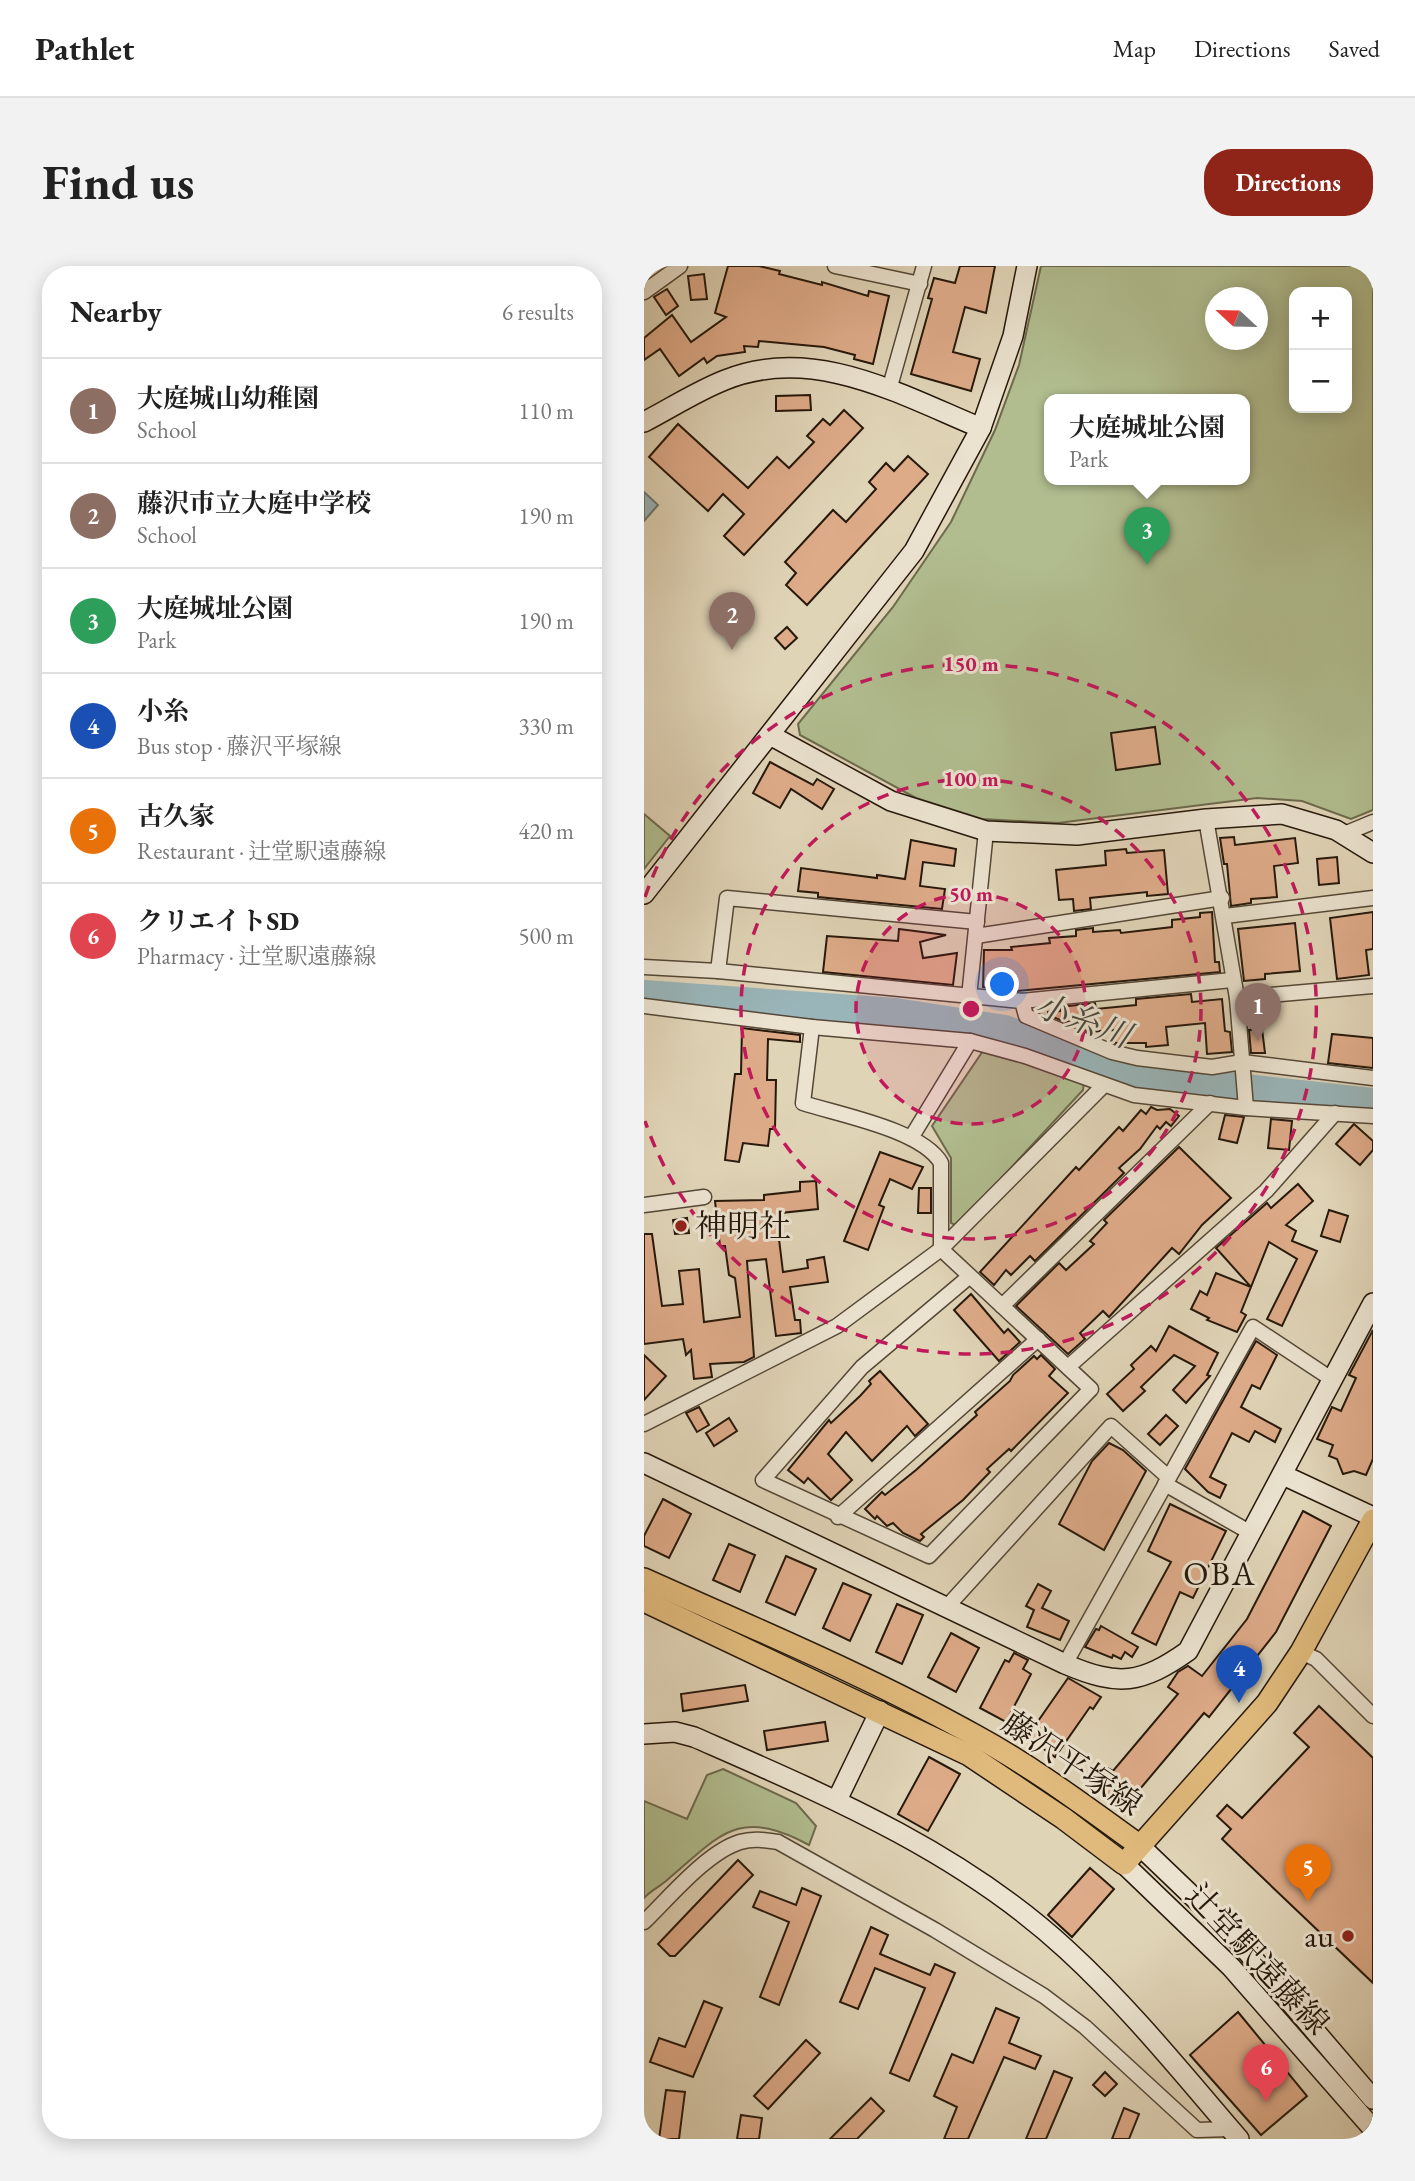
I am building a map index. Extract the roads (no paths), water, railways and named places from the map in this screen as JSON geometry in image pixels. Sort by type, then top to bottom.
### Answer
[{"type":"main road","name":"藤沢平塚線","points":[[644,1578],[892,1691],[978,1737],[1077,1800],[1139,1846],[1267,1703],[1301,1652],[1373,1519]]},
{"type":"main road","name":"藤沢平塚線","points":[[644,1601],[969,1755],[1063,1818],[1124,1864]]},
{"type":"main road","points":[[1124,1864],[1139,1846]]},
{"type":"street","points":[[644,292],[680,266]]},
{"type":"street","points":[[835,266],[920,284]]},
{"type":"street","points":[[889,390],[924,266]]},
{"type":"street","points":[[644,894],[914,551],[981,428],[1013,336],[1027,266]]},
{"type":"street","points":[[644,422],[725,380],[788,366],[833,370],[981,428]]},
{"type":"street","points":[[770,734],[891,801],[986,831],[1077,835],[1206,818],[1283,814],[1344,834],[1373,853]]},
{"type":"street","points":[[1206,818],[1222,898],[1232,980],[1237,998],[1245,1103]]},
{"type":"street","points":[[1344,834],[1373,822]]},
{"type":"street","points":[[969,997],[986,831]]},
{"type":"street","points":[[718,971],[727,898],[977,929],[1222,898]]},
{"type":"street","points":[[1224,916],[1373,898]]},
{"type":"street","points":[[644,967],[718,971],[1021,1001],[1232,980]]},
{"type":"street","points":[[1237,998],[1373,986]]},
{"type":"street","points":[[1021,1001],[1026,1016],[1112,1052],[1150,1060],[1212,1067],[1373,1078]]},
{"type":"street","points":[[644,1006],[813,1027],[970,1041],[1025,1056],[1134,1095],[1373,1116]]},
{"type":"street","points":[[813,1027],[803,1103],[911,1138],[934,1151],[941,1163],[941,1249],[1068,1367],[1090,1389],[929,1556],[838,1517],[763,1480],[862,1367],[970,1276]]},
{"type":"street","points":[[911,1138],[970,1041]]},
{"type":"street","points":[[644,1424],[837,1326],[941,1249],[1103,1086]]},
{"type":"street","points":[[1002,1306],[1210,1102]]},
{"type":"street","points":[[1068,1367],[1266,1191],[1335,1113]]},
{"type":"street","points":[[644,1205],[704,1197]]},
{"type":"street","points":[[644,1463],[1065,1664],[1093,1676],[1123,1680],[1158,1672],[1188,1651],[1373,1303]]},
{"type":"street","points":[[1065,1664],[1253,1327],[1333,1380]]},
{"type":"street","points":[[838,1517],[1038,1339]]},
{"type":"street","points":[[945,1609],[1111,1426],[1166,1481],[1251,1533]]},
{"type":"street","points":[[1283,1475],[1373,1519]]},
{"type":"street","points":[[794,1647],[813,1666],[867,1691],[880,1711],[837,1800]]},
{"type":"street","points":[[1301,1652],[1316,1659],[1373,1716]]},
{"type":"street","points":[[644,1734],[675,1732],[694,1737],[837,1800],[914,1839],[959,1867],[1065,1948],[1128,2010],[1234,2134]]},
{"type":"street","points":[[644,1922],[723,1849],[741,1841],[759,1839],[778,1842],[935,1930],[1044,1996],[1085,2027],[1197,2130],[1234,2134]]},
{"type":"street","name":"辻堂駅遠藤線","points":[[1139,1846],[1233,1935],[1373,2099]]},
{"type":"street","name":"辻堂駅遠藤線","points":[[1124,1864],[1231,1968],[1372,2124]]},
{"type":"water","points":[[644,492],[658,505],[644,521]]},
{"type":"waterway","name":"小糸川","points":[[644,994],[896,1012],[1005,1029],[1128,1075],[1373,1102]]},
{"type":"place","name":"大庭城址公園","points":[[1147,565]]},
{"type":"place","name":"藤沢市立大庭中学校","points":[[732,650]]},
{"type":"place","name":"大庭城山幼稚園","points":[[1258,1041]]},
{"type":"place","name":"神明社","points":[[681,1226]]},
{"type":"place","name":"小糸","points":[[1239,1703]]},
{"type":"place","name":"古久家","points":[[1308,1902]]},
{"type":"place","name":"au","points":[[1348,1936]]},
{"type":"place","name":"クリエイトSD","points":[[1266,2102]]},
{"type":"district","name":"OBA","points":[[1220,1573]]}]
